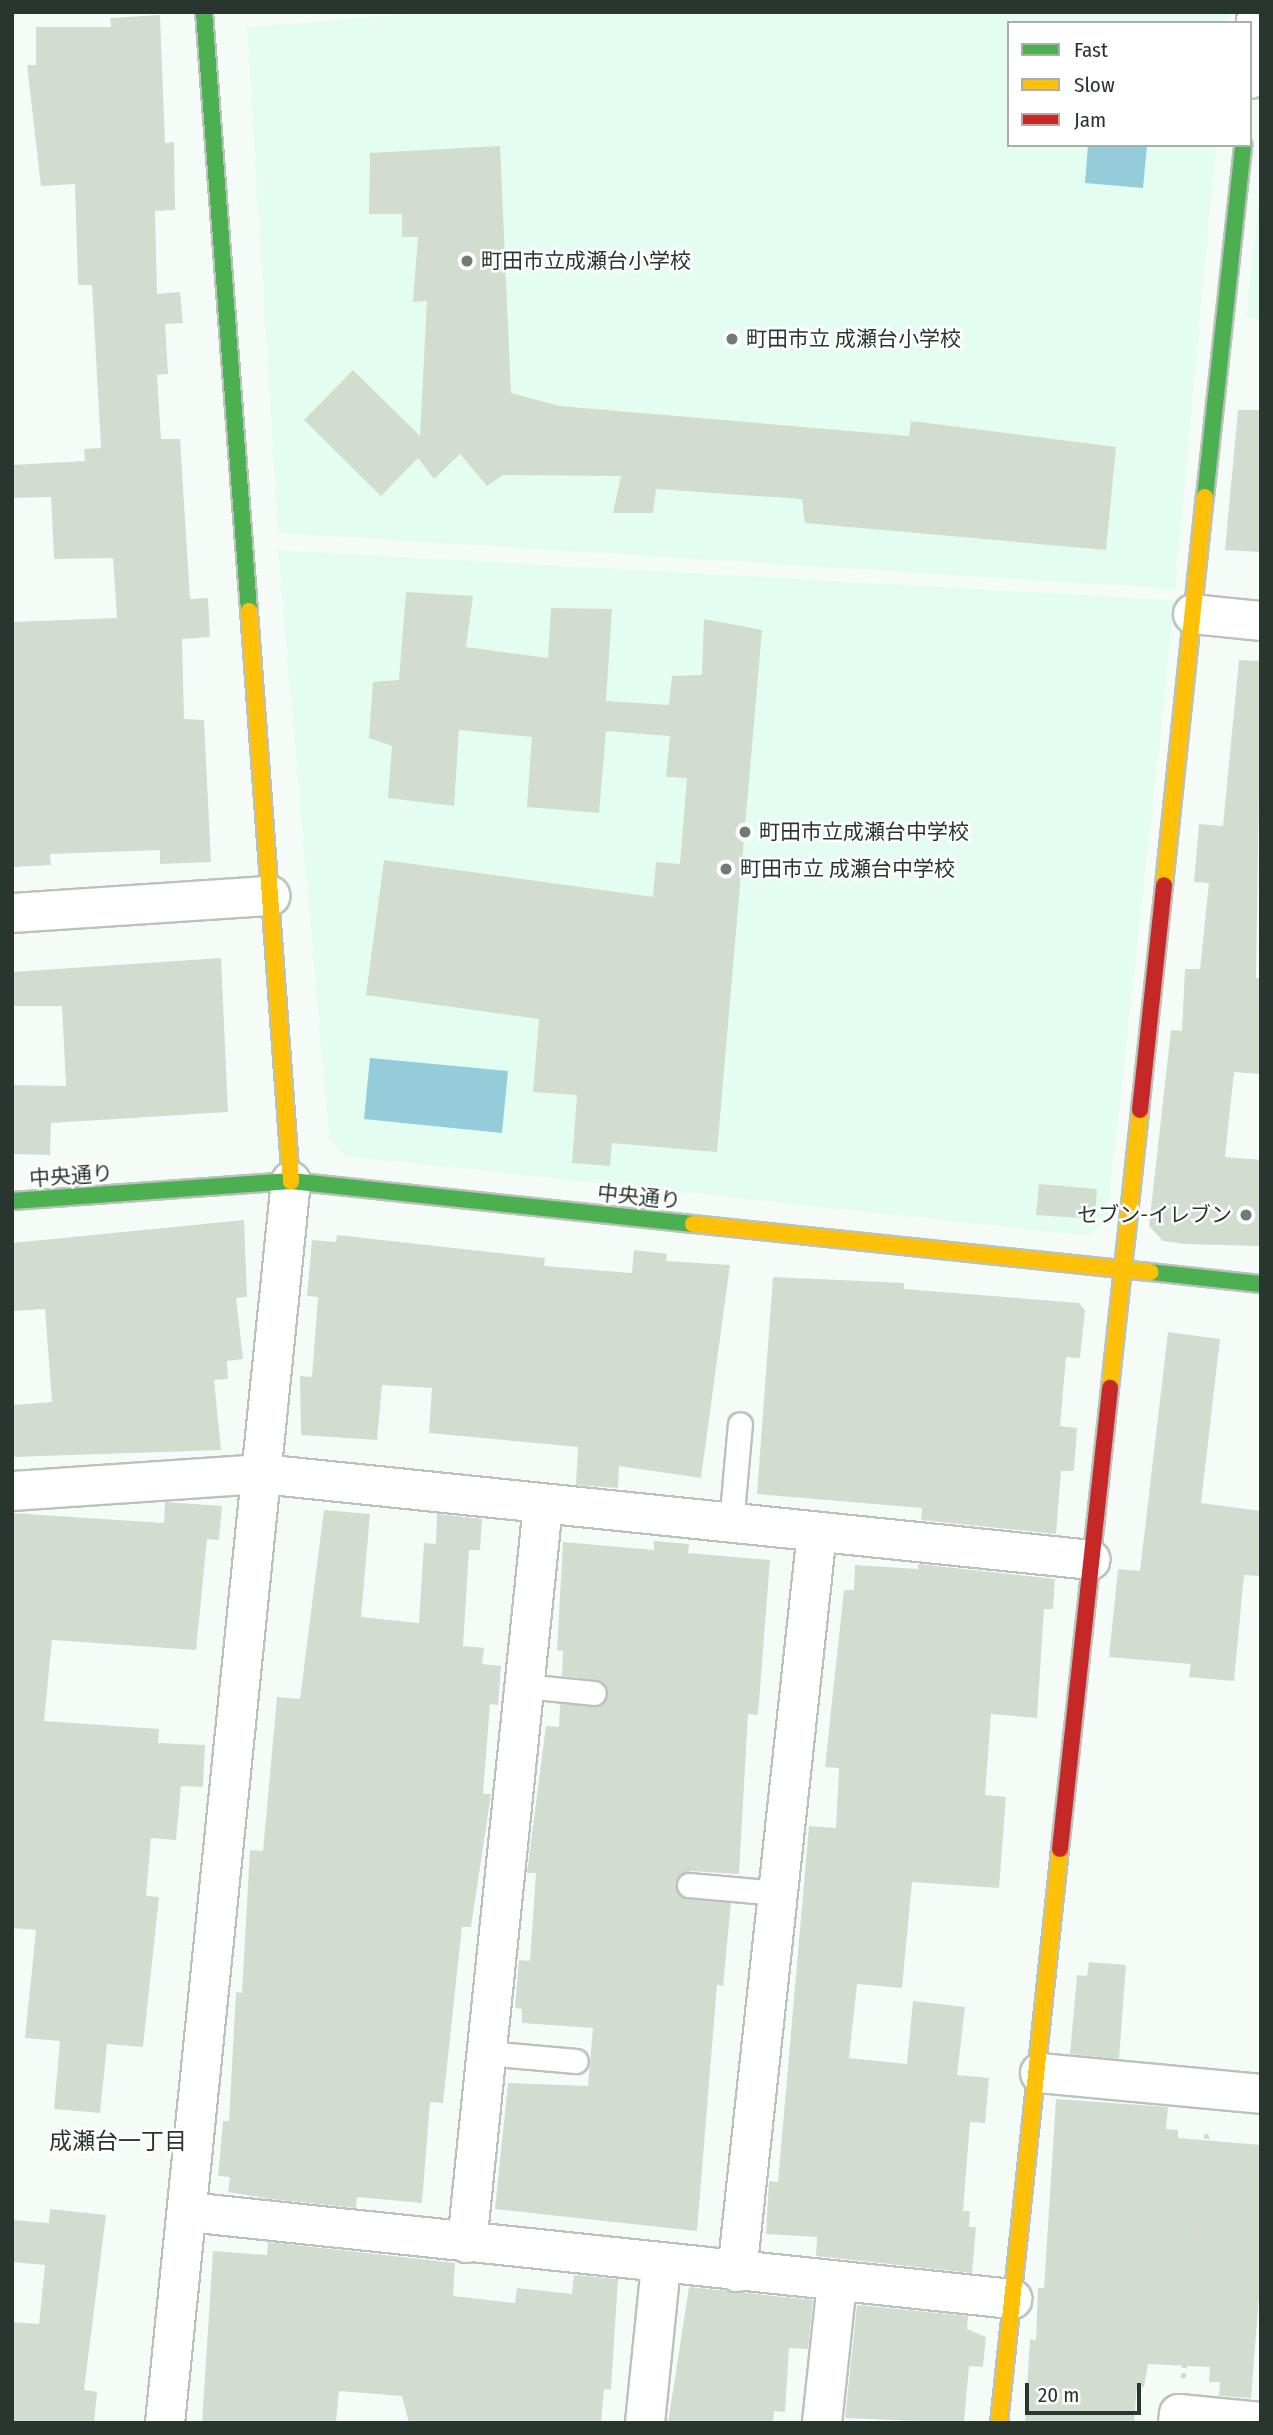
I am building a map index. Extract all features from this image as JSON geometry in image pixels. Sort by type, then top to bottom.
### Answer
[{"type":"street","points":[[165,2423],[291,1181],[204,12]]},
{"type":"street","points":[[1252,60],[1257,12]]},
{"type":"street","points":[[999,2423],[1040,2073],[1091,1560],[1243,147]]},
{"type":"street","points":[[1193,614],[1261,621]]},
{"type":"street","points":[[12,913],[270,896]]},
{"type":"street","name":"中央通り","points":[[12,1201],[291,1181],[1261,1284]]},
{"type":"street","points":[[12,1491],[262,1474],[1091,1560]]},
{"type":"street","points":[[467,2243],[543,1505]]},
{"type":"street","points":[[737,2272],[817,1532]]},
{"type":"street","points":[[1040,2073],[1261,2094]]},
{"type":"street","points":[[188,2212],[661,2265],[1012,2299]]},
{"type":"street","points":[[645,2423],[661,2265]]},
{"type":"street","points":[[822,2423],[837,2282]]},
{"type":"street","points":[[1178,2423],[1180,2414],[1261,2422]]},
{"type":"lane","points":[[731,1524],[740,1424]]},
{"type":"lane","points":[[525,1686],[594,1693]]},
{"type":"lane","points":[[689,1885],[778,1893]]},
{"type":"lane","points":[[486,2053],[576,2061]]},
{"type":"path","points":[[1185,2351],[1203,2162]]},
{"type":"shaded area","name":"町田市立 成瀬台小学校","points":[[434,12],[1228,12],[1227,21],[1007,21],[1007,147],[1216,147],[1175,589],[278,533],[247,27]]},
{"type":"shaded area","points":[[1261,179],[1261,319],[1246,317]]},
{"type":"shaded area","name":"町田市立 成瀬台中学校","points":[[278,550],[1175,600],[1107,1220],[1089,1236],[345,1156],[329,1138]]},
{"type":"water","points":[[1088,147],[1147,147],[1143,188],[1085,183]]},
{"type":"water","points":[[370,1058],[508,1071],[502,1133],[364,1119]]},
{"type":"building","points":[[160,15],[165,143],[174,142],[175,210],[155,211],[157,294],[180,292],[183,323],[165,324],[168,374],[157,375],[161,439],[180,439],[190,599],[208,598],[210,637],[182,639],[184,719],[204,720],[211,862],[160,864],[160,850],[50,854],[51,865],[12,867],[12,622],[117,618],[113,558],[54,559],[51,497],[12,498],[12,465],[85,461],[84,449],[101,448],[92,285],[78,285],[75,184],[41,186],[27,65],[36,65],[36,27],[111,27],[110,18]]},
{"type":"building","points":[[500,146],[511,393],[559,406],[909,436],[911,421],[1116,447],[1106,550],[805,523],[802,499],[656,489],[653,513],[613,513],[621,476],[503,475],[487,486],[460,454],[434,479],[418,458],[381,496],[304,420],[353,370],[420,436],[427,301],[413,302],[418,237],[402,237],[402,214],[369,214],[370,153]]},
{"type":"building","points":[[1238,410],[1261,410],[1261,552],[1225,550]]},
{"type":"building","points":[[406,592],[473,596],[466,647],[548,658],[551,608],[612,609],[606,701],[669,705],[672,676],[702,675],[704,619],[762,630],[717,1152],[612,1143],[610,1166],[572,1163],[577,1095],[533,1092],[539,1019],[366,995],[384,860],[653,897],[656,862],[680,864],[687,778],[666,777],[670,736],[606,731],[599,813],[527,807],[532,737],[459,730],[454,806],[388,798],[392,746],[369,738],[373,682],[399,680]]},
{"type":"building","points":[[1239,660],[1261,661],[1256,978],[1261,978],[1261,1074],[1234,1072],[1225,1157],[1261,1160],[1261,1246],[1184,1244],[1163,1241],[1149,1226],[1171,1030],[1182,1031],[1185,969],[1200,969],[1209,883],[1194,882],[1199,824],[1223,826]]},
{"type":"building","points":[[221,958],[228,1112],[51,1123],[50,1155],[12,1154],[12,1085],[66,1086],[62,1006],[12,1006],[12,972]]},
{"type":"building","points":[[1039,1184],[1097,1189],[1095,1219],[1036,1215]]},
{"type":"building","points":[[244,1220],[247,1297],[236,1298],[243,1359],[227,1361],[228,1379],[214,1380],[221,1450],[12,1457],[12,1405],[52,1402],[45,1309],[12,1311],[12,1243]]},
{"type":"building","points":[[337,1235],[545,1258],[544,1266],[632,1273],[634,1250],[667,1254],[666,1261],[730,1265],[701,1478],[619,1466],[618,1488],[576,1485],[578,1447],[429,1433],[432,1388],[382,1385],[377,1440],[301,1435],[300,1376],[312,1377],[318,1297],[307,1296],[312,1240],[336,1242]]},
{"type":"building","points":[[773,1277],[904,1283],[904,1289],[1079,1303],[1085,1310],[1080,1358],[1066,1357],[1060,1426],[1077,1428],[1074,1471],[1061,1471],[1056,1534],[921,1520],[922,1508],[757,1494]]},
{"type":"building","points":[[1168,1332],[1220,1339],[1201,1503],[1261,1511],[1261,1576],[1244,1575],[1234,1681],[1189,1677],[1191,1664],[1109,1657],[1118,1569],[1140,1571]]},
{"type":"building","points":[[165,1502],[222,1506],[219,1540],[207,1539],[196,1650],[52,1640],[44,1721],[159,1729],[158,1743],[205,1745],[203,1787],[181,1786],[176,1840],[151,1838],[146,1896],[159,1897],[143,2047],[107,2044],[100,2113],[54,2109],[60,2041],[25,2038],[36,1930],[12,1928],[12,1513],[164,1523]]},
{"type":"building","points":[[324,1510],[370,1514],[361,1617],[419,1623],[424,1543],[436,1544],[437,1514],[482,1519],[480,1550],[469,1550],[463,1646],[484,1648],[482,1664],[501,1666],[498,1705],[490,1704],[483,1794],[491,1794],[471,1927],[462,1927],[443,2103],[430,2102],[422,2203],[357,2197],[356,2208],[270,2199],[228,2192],[230,2177],[218,2176],[223,2121],[229,2121],[236,1992],[242,1993],[250,1850],[263,1851],[277,1697],[300,1699]]},
{"type":"building","points":[[654,1541],[689,1544],[688,1553],[770,1560],[758,1715],[748,1714],[739,1874],[690,1871],[675,1883],[687,1899],[731,1903],[723,1986],[717,1985],[697,2231],[495,2209],[508,2083],[588,2086],[593,2028],[522,2023],[522,2009],[515,2008],[519,1960],[530,1961],[536,1873],[527,1873],[546,1726],[559,1727],[560,1704],[599,1706],[608,1695],[602,1681],[562,1676],[563,1651],[557,1650],[563,1542],[654,1550]]},
{"type":"building","points":[[918,1564],[1055,1579],[1053,1609],[1044,1609],[1037,1718],[991,1714],[985,1795],[1006,1797],[999,1888],[912,1882],[902,1988],[857,1984],[849,2058],[907,2064],[913,2001],[965,2007],[957,2075],[989,2078],[985,2123],[970,2122],[963,2211],[970,2211],[969,2227],[976,2227],[972,2273],[816,2256],[817,2237],[766,2234],[769,2181],[778,2182],[809,1826],[836,1828],[839,1768],[825,1767],[844,1590],[854,1590],[855,1565],[918,1569]]},
{"type":"building","points":[[1089,1962],[1126,1965],[1119,2059],[1070,2054],[1077,1975],[1087,1976]]},
{"type":"building","points":[[1056,2099],[1168,2107],[1166,2129],[1178,2130],[1178,2138],[1261,2145],[1261,2272],[1251,2398],[1219,2396],[1220,2382],[1209,2382],[1210,2367],[1148,2364],[1144,2387],[1137,2386],[1134,2423],[1025,2423],[1030,2339],[1036,2340],[1038,2288],[1044,2288]]},
{"type":"building","points":[[50,2209],[106,2215],[84,2390],[97,2392],[94,2423],[12,2423],[12,2322],[39,2324],[45,2265],[12,2262],[12,2220],[49,2223]]},
{"type":"building","points":[[268,2242],[455,2263],[453,2296],[515,2303],[517,2288],[572,2294],[574,2275],[618,2279],[611,2390],[604,2389],[601,2423],[409,2423],[402,2396],[339,2391],[336,2423],[202,2423],[213,2251],[267,2255]]},
{"type":"building","points":[[689,2287],[813,2300],[808,2349],[789,2348],[785,2412],[774,2411],[773,2423],[668,2423]]},
{"type":"building","points":[[857,2305],[968,2316],[967,2329],[986,2337],[983,2367],[969,2366],[964,2423],[845,2418]]},
{"type":"traffic: fast","points":[[204,12],[249,611]]},
{"type":"traffic: fast","points":[[1205,497],[1243,147]]},
{"type":"traffic: fast","points":[[12,1201],[291,1181],[693,1224]]},
{"type":"traffic: fast","points":[[1150,1272],[1261,1284]]},
{"type":"traffic: slow","points":[[1164,885],[1205,497]]},
{"type":"traffic: slow","points":[[249,611],[291,1181]]},
{"type":"traffic: slow","points":[[1110,1388],[1140,1110]]},
{"type":"traffic: slow","points":[[693,1224],[1150,1272]]},
{"type":"traffic: slow","points":[[999,2423],[1060,1849]]},
{"type":"traffic: jam","points":[[1140,1110],[1164,885]]},
{"type":"traffic: jam","points":[[1060,1849],[1110,1388]]},
{"type":"place","name":"町田市立成瀬台小学校","points":[[467,261]]},
{"type":"place","name":"町田市立 成瀬台小学校","points":[[732,339]]},
{"type":"place","name":"町田市立成瀬台中学校","points":[[745,832]]},
{"type":"place","name":"町田市立 成瀬台中学校","points":[[726,869]]},
{"type":"place","name":"セブン-イレブン","points":[[1246,1215]]},
{"type":"district","name":"成瀬台一丁目","points":[[118,2141]]}]
